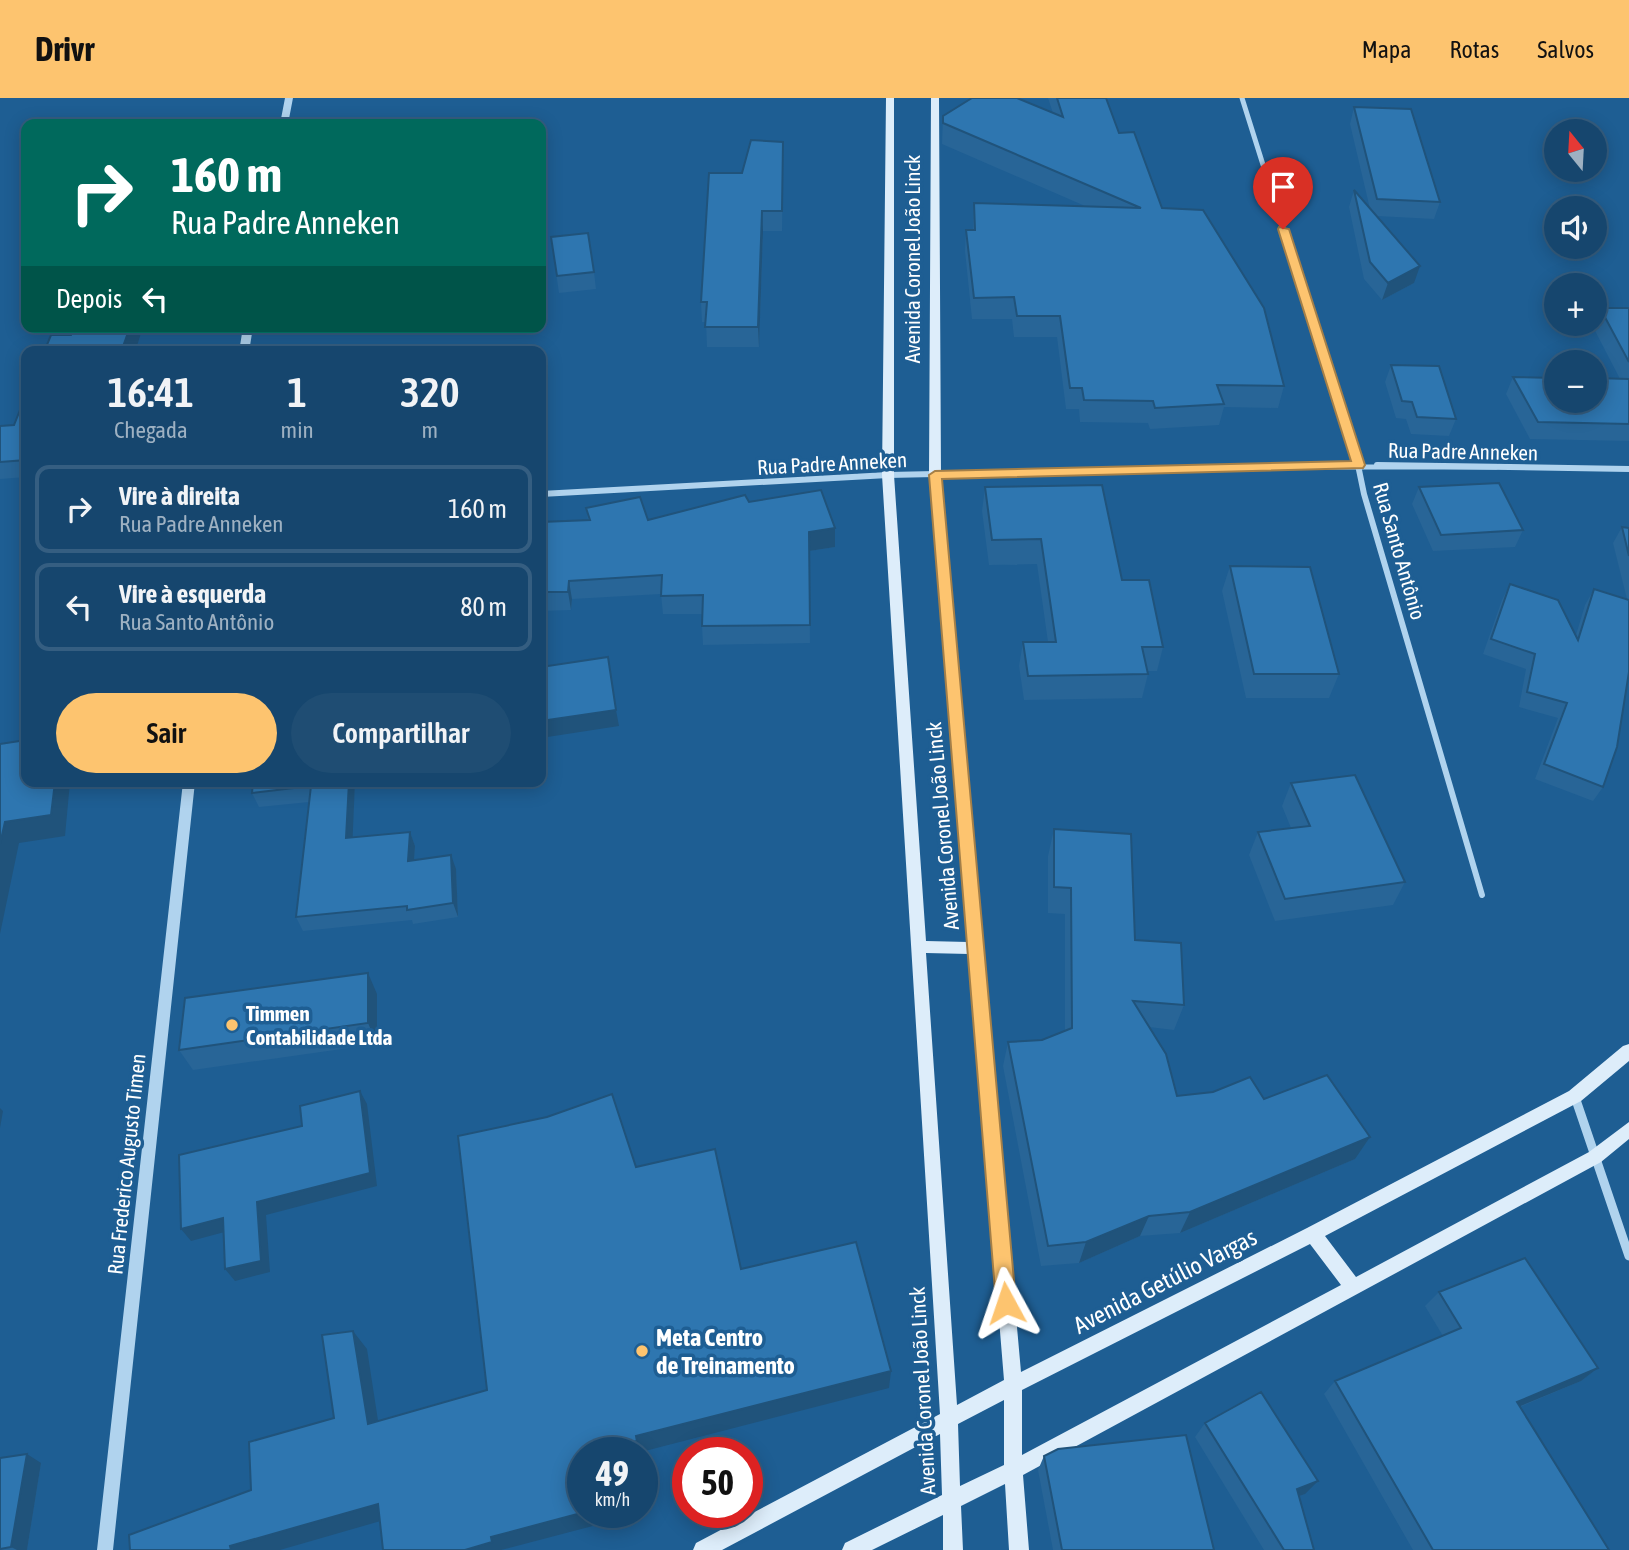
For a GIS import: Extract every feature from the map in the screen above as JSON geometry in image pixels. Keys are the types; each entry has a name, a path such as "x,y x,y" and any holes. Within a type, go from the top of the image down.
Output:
{"main road":[{"name":"Avenida Coronel João Linck","path":"890,98 888,475 949,1419 953,1550"},
{"name":"Avenida Coronel João Linck","path":"935,98 935,475 1013,1385 1013,1470 1019,1550"},
{"path":"918,947 975,948"},
{"name":"Avenida Getúlio Vargas","path":"704,1550 1013,1385 1313,1234 1575,1096 1629,1051"},
{"path":"852,1550 1013,1470 1595,1157 1629,1129"},
{"path":"1313,1234 1352,1286"}],"street":[{"path":"285,119 289,98"},
{"name":"Rua Santo Antônio","path":"1242,98 1358,465 1368,508 1482,895"},
{"name":"Rua Padre Anneken","path":"546,494 888,475 1358,465 1629,469"},
{"name":"Rua Frederico Augusto Timen","path":"105,1550 188,787"},
{"path":"1575,1096 1629,1256"}],"building":[{"path":"972,98 1017,98 1063,117 1057,98 1106,98 1119,133 1134,132 1162,208 1203,210 1264,308 1284,386 1217,385 1224,404 1155,408 1153,401 1084,400 1082,388 1070,388 1060,316 1017,316 1014,297 974,298 966,230 975,230 974,203 1141,208 943,123 943,116"},
{"path":"1354,107 1411,109 1440,202 1377,199"},
{"path":"751,140 783,142 782,211 762,211 758,327 705,327 707,302 701,302 709,173 742,173"},
{"path":"1354,190 1420,266 1388,283 1370,262"},
{"path":"588,233 594,272 557,276 551,237"},
{"path":"1607,308 1629,308 1629,362 1607,321"},
{"path":"128,333 123,346 46,346 51,335"},
{"path":"1391,365 1439,366 1456,419 1417,417 1412,402 1402,401"},
{"path":"1513,377 1544,378 1544,413 1607,413 1607,378 1629,379 1629,424 1538,422"},
{"path":"21,408 21,460 0,462 0,426 14,425"},
{"path":"1499,483 1523,530 1441,535 1419,487"},
{"path":"1102,485 1122,580 1149,580 1163,647 1142,647 1148,674 1028,676 1023,642 1056,642 1041,539 992,540 985,487"},
{"path":"821,490 835,528 809,532 810,625 702,626 703,595 661,596 662,575 569,581 568,592 546,592 546,522 590,520 586,508 640,497 648,520 745,495 749,502"},
{"path":"1622,527 1629,528 1629,556"},
{"path":"1230,566 1310,567 1339,674 1254,674"},
{"path":"1510,584 1558,600 1578,640 1594,589 1629,600 1629,672 1617,747 1603,787 1544,764 1567,703 1527,692 1535,654 1491,639"},
{"path":"608,657 616,710 546,720 546,666"},
{"path":"21,741 21,787 54,787 51,815 5,822 0,844 0,744"},
{"path":"1355,775 1405,882 1285,899 1258,832 1310,826 1291,783"},
{"path":"253,787 303,787 252,793"},
{"path":"311,787 349,787 346,838 410,832 408,861 451,855 453,903 407,910 407,906 296,917"},
{"path":"1054,829 1131,834 1135,940 1181,943 1184,1005 1133,1001 1166,1054 1177,1096 1213,1092 1250,1077 1264,1099 1327,1075 1370,1137 1190,1212 1149,1216 1086,1242 1048,1246 1008,1042 1042,1040 1072,1028 1071,888 1054,887"},
{"path":"368,973 368,1023 179,1050 185,998"},
{"path":"360,1091 370,1173 257,1202 261,1261 225,1269 223,1218 181,1229 179,1155 302,1126 300,1106"},
{"path":"612,1094 636,1167 715,1149 741,1269 856,1242 891,1371 636,1437 567,1437 567,1517 491,1537 492,1542 465,1550 383,1550 378,1504 230,1546 231,1550 130,1550 129,1535 251,1490 249,1442 334,1418 322,1335 353,1331 368,1424 487,1390 458,1136 547,1117"},
{"path":"1525,1258 1598,1368 1517,1402 1609,1550 1433,1550 1335,1381 1461,1328 1439,1292"},
{"path":"1261,1392 1318,1481 1297,1489 1314,1550 1284,1550 1205,1423"},
{"path":"1186,1435 1214,1550 1062,1550 1044,1456 1058,1449"},
{"path":"27,1454 11,1547 0,1549 0,1458"}],"place":[{"name":"Timmen Contabilidade Ltda","path":"232,1025"},
{"name":"Meta Centro de Treinamento","path":"642,1351"}],"route":[{"path":"1006,1303 935,475 1358,465 1283,229"}]}
